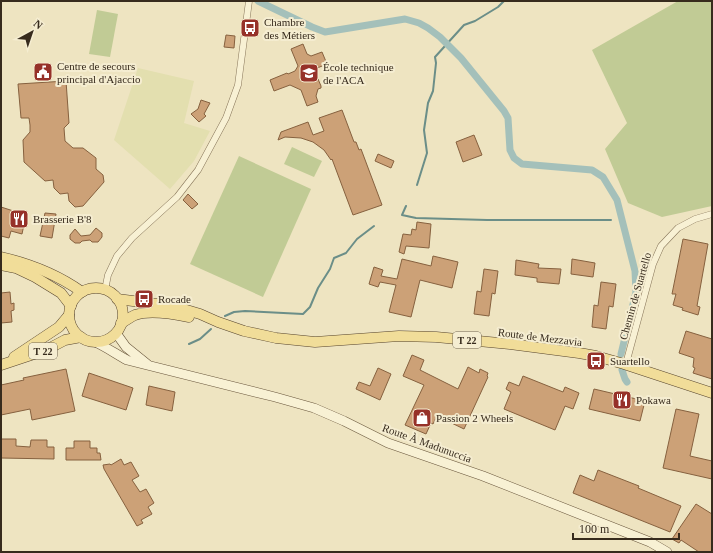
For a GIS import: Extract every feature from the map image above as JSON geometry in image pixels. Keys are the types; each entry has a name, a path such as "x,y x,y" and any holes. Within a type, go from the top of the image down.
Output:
{"main road":[{"path":"1,257 39,268 68,282 82,292"},
{"path":"1,265 16,268 35,277 61,293 70,310 72,327 76,333 89,341 103,341 110,338 116,333 123,317 120,304 112,293 97,288 89,289 77,296 70,310"},
{"name":"Route de Mezzavia","path":"117,299 173,306 200,314 244,331 276,338 315,342 399,336 436,337 510,344 579,353 624,364 712,393"},
{"name":"T 22","path":"2,364 59,327 70,310"},
{"name":"Route de Mezzavia","path":"121,323 134,316 144,313 176,314 218,322"},
{"name":"Route À Madunuccia","path":"116,333 126,347 150,366"},
{"name":"T 22","path":"2,364 46,350 65,340 81,337"},
{"name":"Route À Madunuccia","path":"95,342 109,348 128,360 314,408 388,443 483,476 650,542 667,552"}],"street":[{"path":"104,290 108,274 117,256 132,238 178,197 198,170 226,118 238,85 249,1"},
{"name":"Chemin de Suartello","path":"624,364 627,360 652,264 661,246 678,228 695,219 712,214"}],"shaded area":[{"path":"138,68 194,81 184,123 210,131 194,161 170,189 114,140"}],"green space":[{"path":"678,1 712,1 712,206 662,217 628,203 605,149 627,123 592,50"},
{"path":"97,10 118,14 110,57 89,54"},
{"path":"292,147 322,161 314,177 284,164"},
{"path":"239,156 311,189 263,297 190,264"}],"building":[{"path":"226,35 235,36 234,48 224,47"},
{"path":"303,44 307,54 311,56 322,52 327,64 305,73 318,79 321,86 321,88 318,89 316,96 318,102 307,106 301,90 290,85 274,91 270,80 295,71 298,66 291,49"},
{"path":"66,81 69,123 64,128 65,141 73,148 83,148 96,158 96,169 103,175 104,182 83,206 75,207 69,201 68,193 60,194 54,188 53,180 45,181 24,162 23,140 30,132 30,125 29,118 21,118 18,84"},
{"path":"201,100 210,103 204,114 206,116 199,122 191,114 198,109"},
{"path":"342,110 354,142 356,142 359,150 361,149 382,205 353,215 332,159 331,160 324,150 313,142 301,138 285,137 278,140 281,132 308,122 313,135 324,131 319,118"},
{"path":"474,135 482,155 463,162 456,142"},
{"path":"378,154 394,161 391,168 375,161"},
{"path":"188,194 198,204 192,209 183,200"},
{"path":"1,207 26,215 22,234 11,231 9,238 1,236"},
{"path":"45,213 56,214 52,238 40,236"},
{"path":"417,222 431,224 429,248 406,246 404,254 399,252 403,234 411,235 412,229 416,230"},
{"path":"96,228 102,233 102,237 98,242 92,242 90,240 75,243 70,239 70,235 75,229 81,236 90,235"},
{"path":"683,239 708,244 697,306 700,307 698,315 682,310 683,308 673,305 676,294 672,294"},
{"path":"433,256 458,262 452,288 420,280 411,317 389,312 396,285 380,282 378,287 369,284 374,267 383,270 381,276 397,279 402,259 431,266"},
{"path":"572,259 595,263 593,277 571,274"},
{"path":"516,260 539,264 538,268 561,269 559,284 537,282 537,278 515,275"},
{"path":"484,269 498,271 495,294 492,293 489,316 474,314 477,291 481,292"},
{"path":"601,282 616,284 613,307 609,306 606,329 592,327 594,305 598,306"},
{"path":"10,292 11,304 14,303 14,310 11,311 12,322 1,323 1,293"},
{"path":"686,331 712,339 712,379 693,373 695,368 693,367 694,358 679,353"},
{"path":"412,355 424,360 420,370 458,389 468,367 479,373 480,369 488,373 488,377 464,429 437,416 433,424 431,423 426,434 405,425 424,385 403,376"},
{"path":"378,368 391,374 380,400 356,389 359,382 370,386"},
{"path":"66,369 75,411 32,420 30,409 1,415 1,385 24,380 23,378"},
{"path":"89,373 133,388 126,410 82,396"},
{"path":"523,376 563,392 565,387 579,393 573,409 565,406 555,430 504,409 511,392 506,389 509,382 519,386"},
{"path":"149,386 175,392 172,411 146,405"},
{"path":"594,389 645,401 640,421 589,409"},
{"path":"676,409 699,414 690,456 712,461 712,479 663,468"},
{"path":"1,439 16,439 16,446 30,447 31,440 47,440 47,447 54,447 54,459 1,458"},
{"path":"74,441 90,441 90,448 97,448 97,453 100,453 101,460 66,460 66,448 74,448"},
{"path":"121,459 124,465 131,462 139,476 132,480 140,492 146,489 154,503 148,507 152,514 141,520 143,523 137,526 103,465 111,465"},
{"path":"598,470 639,486 638,488 681,506 670,532 573,493 580,475 594,481"},
{"path":"696,504 712,514 712,552 699,552 681,540 679,543 672,539"}],"waterway":[{"path":"258,1 325,32 405,19 419,23 440,37 461,58 504,111 508,118 510,150 514,158 522,164 592,170 603,177 617,200 635,271 636,292 621,354"},
{"path":"417,185 427,153 424,130 428,103 433,91 436,63 435,57 464,25 475,21 498,7 504,1"},
{"path":"406,206 402,215 416,218 487,220 611,220"},
{"path":"225,316 234,312 245,311 303,314 310,307 318,288 330,269 334,258 346,253 357,239 374,226"},
{"path":"189,344 200,339 211,329"},
{"path":"622,370 627,382"}],"place":[{"name":"Chambre des Métiers","path":"250,28"},
{"name":"Centre de secours principal d'Ajaccio","path":"43,72"},
{"name":"École technique de l'ACA","path":"309,73"},
{"name":"Brasserie B'8","path":"19,219"},
{"name":"Rocade","path":"144,299"},
{"name":"Suartello","path":"596,361"},
{"name":"Pokawa","path":"622,400"},
{"name":"Passion 2 Wheels","path":"422,418"}]}
